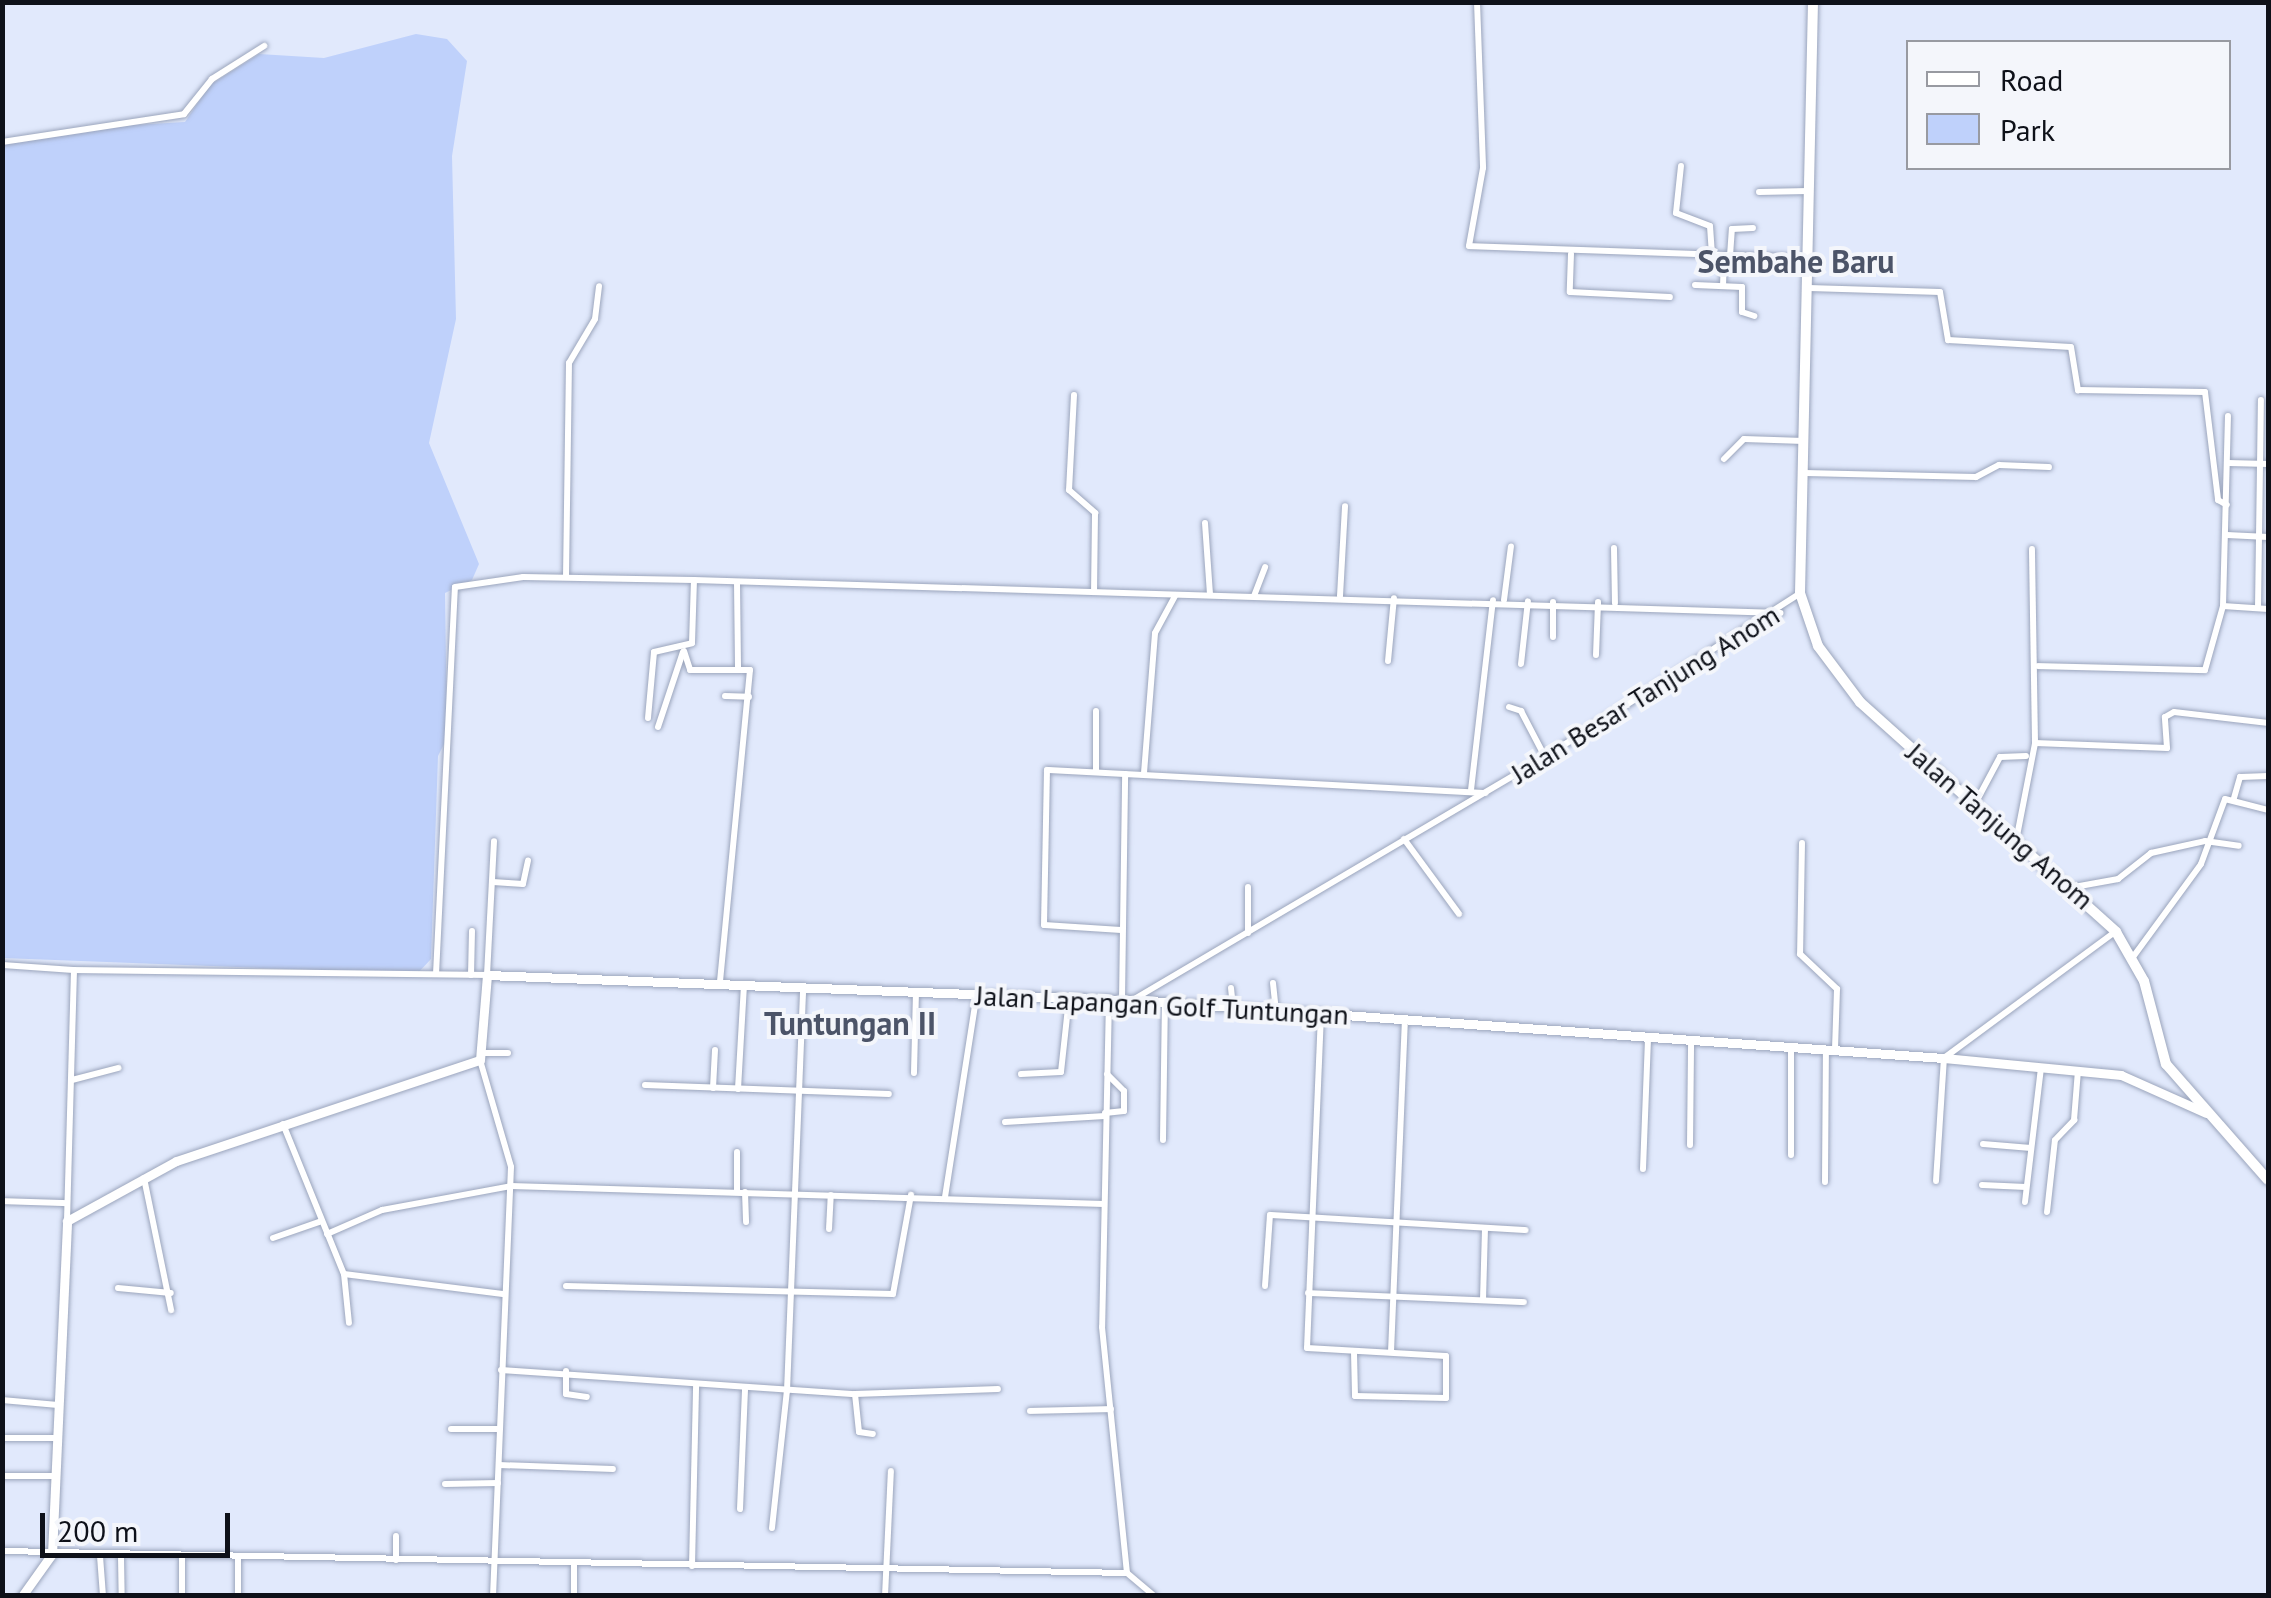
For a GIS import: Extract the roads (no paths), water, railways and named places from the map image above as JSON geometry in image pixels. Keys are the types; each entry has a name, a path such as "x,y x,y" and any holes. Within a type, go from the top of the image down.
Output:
{"main road":[{"name":"Jalan Besar Tanjung Anom","path":"1800,593 1813,2"},
{"name":"Jalan Tanjung Anom","path":"1800,593 1840,683 2074,887 2116,932 2134,958 2166,1064 2214,1118"},
{"name":"Jalan Lapangan Golf Tuntungan","path":"2214,1118 2268,1180"}],"street":[{"path":"1476,2 1483,168 1469,246 1570,254 1809,258"},
{"path":"2,142 184,114 212,79 264,46"},
{"path":"1681,166 1676,213 1710,226 1712,255"},
{"path":"1759,192 1810,191"},
{"path":"1723,286 1732,228 1753,228"},
{"path":"1570,254 1570,292 1670,296"},
{"path":"1695,285 1742,287 1742,312 1754,316"},
{"path":"566,578 569,363 595,320 598,286"},
{"path":"1809,288 1940,292 1948,340 2071,346 2078,390 2205,392 2218,500 2227,505"},
{"path":"1074,396 1069,490 1095,513 1094,591"},
{"path":"2258,608 2264,536 2261,400"},
{"path":"2038,666 2203,671 2224,606 2228,416"},
{"path":"1724,459 1744,439 1805,441"},
{"path":"2228,463 2265,464"},
{"path":"1805,474 1976,477 1999,465 2050,468"},
{"path":"1340,596 1345,506"},
{"path":"1205,523 1210,594"},
{"path":"2226,536 2264,536"},
{"path":"1504,600 1511,546"},
{"path":"1614,548 1616,603"},
{"path":"2016,836 2026,756 2035,743 2038,666 2032,548"},
{"path":"1254,596 1265,567"},
{"path":"436,974 448,594 496,578 1598,602 1780,613"},
{"path":"658,727 685,648 694,580"},
{"path":"737,583 738,668"},
{"name":"Jalan Besar Tanjung Anom","path":"1128,1000 1546,758 1780,613 1800,593"},
{"path":"1144,774 1155,634 1176,595"},
{"path":"1388,661 1394,598"},
{"path":"1471,790 1493,600"},
{"path":"1522,664 1528,601"},
{"path":"1553,602 1553,637"},
{"path":"1596,656 1598,602"},
{"path":"2224,606 2268,609"},
{"path":"685,648 690,670 750,670 720,984"},
{"path":"648,718 654,652 685,648"},
{"path":"724,696 749,697"},
{"path":"1509,707 1521,710 1546,758"},
{"path":"1096,711 1096,772"},
{"path":"2035,743 2167,748 2166,717 2174,712 2268,723"},
{"path":"1976,802 2000,757 2026,756"},
{"path":"1121,930 1044,925 1044,772 1486,793"},
{"path":"1125,774 1121,930 1128,1000"},
{"path":"2134,958 2201,864 2205,842 2234,798 2240,777 2268,776"},
{"path":"2234,798 2268,810"},
{"path":"1404,839 1459,914"},
{"path":"493,1596 503,1294 511,1186 482,1056 494,841"},
{"path":"2074,887 2118,879 2152,853 2205,842 2239,846"},
{"path":"1802,843 1800,954 1837,988 1830,1051 1825,1182"},
{"path":"492,882 523,884 528,861"},
{"path":"1248,888 1248,933"},
{"path":"471,974 472,932"},
{"path":"1936,1181 1944,1058 2116,932"},
{"path":"2,964 74,970 487,975"},
{"path":"22,1596 52,1554 74,970"},
{"name":"Jalan Lapangan Golf Tuntungan","path":"487,975 1165,1002 1944,1058 2140,1079 2214,1118"},
{"path":"1272,983 1276,1011"},
{"path":"738,1089 744,984"},
{"path":"772,1528 787,1390 803,985"},
{"path":"1231,988 1233,1008"},
{"path":"914,1073 916,991"},
{"path":"945,1197 977,993"},
{"path":"1021,1074 1060,1073 1069,997"},
{"path":"1109,999 1104,1204 1112,1409 1127,1573"},
{"path":"1163,1140 1165,1002"},
{"path":"1321,1014 1307,1349 1449,1357 1446,1398 1355,1396 1354,1352"},
{"path":"1391,1352 1405,1020"},
{"path":"1644,1169 1648,1038"},
{"path":"1690,1145 1691,1041"},
{"path":"1791,1048 1791,1155"},
{"path":"713,1088 714,1050"},
{"path":"67,1220 144,1177 282,1122 482,1056 508,1053"},
{"path":"2025,1202 2041,1067"},
{"path":"72,1080 118,1068"},
{"path":"2047,1212 2055,1140 2074,1120 2078,1070"},
{"path":"1004,1122 1124,1111 1124,1091 1107,1074"},
{"path":"645,1085 889,1094"},
{"path":"282,1122 319,1222 344,1274 349,1322"},
{"path":"1983,1144 2031,1148"},
{"path":"737,1152 746,1222"},
{"path":"144,1177 171,1294 171,1310"},
{"path":"1982,1184 2026,1187"},
{"path":"326,1234 382,1210 511,1186 911,1194 1104,1204"},
{"path":"566,1286 896,1292 911,1194"},
{"path":"829,1229 831,1195"},
{"path":"2,1202 68,1204"},
{"path":"1265,1286 1267,1218 1526,1230"},
{"path":"273,1238 319,1222"},
{"path":"1483,1300 1485,1229"},
{"path":"344,1274 503,1294"},
{"path":"118,1288 171,1294"},
{"path":"1308,1292 1524,1302"},
{"path":"501,1370 566,1371 744,1389 855,1394 998,1389"},
{"path":"566,1371 566,1394 586,1397"},
{"path":"692,1566 696,1385"},
{"path":"740,1509 744,1389"},
{"path":"855,1394 859,1432 873,1434"},
{"path":"2,1400 60,1405"},
{"path":"1030,1411 1112,1409"},
{"path":"451,1429 498,1429"},
{"path":"5,1438 58,1438"},
{"path":"499,1465 613,1469"},
{"path":"885,1596 890,1471"},
{"path":"2,1476 56,1476"},
{"path":"445,1484 498,1484"},
{"path":"396,1536 396,1560"},
{"path":"2,1551 182,1558 692,1566 885,1575 1127,1573 1154,1596"},
{"path":"100,1556 103,1596"},
{"path":"121,1556 122,1596"},
{"path":"182,1558 182,1596"},
{"path":"238,1558 238,1596"},
{"path":"574,1563 574,1596"}],"district":[{"name":"Sembahe Baru","path":"1796,261"},
{"name":"Tuntungan II","path":"850,1023"}]}
